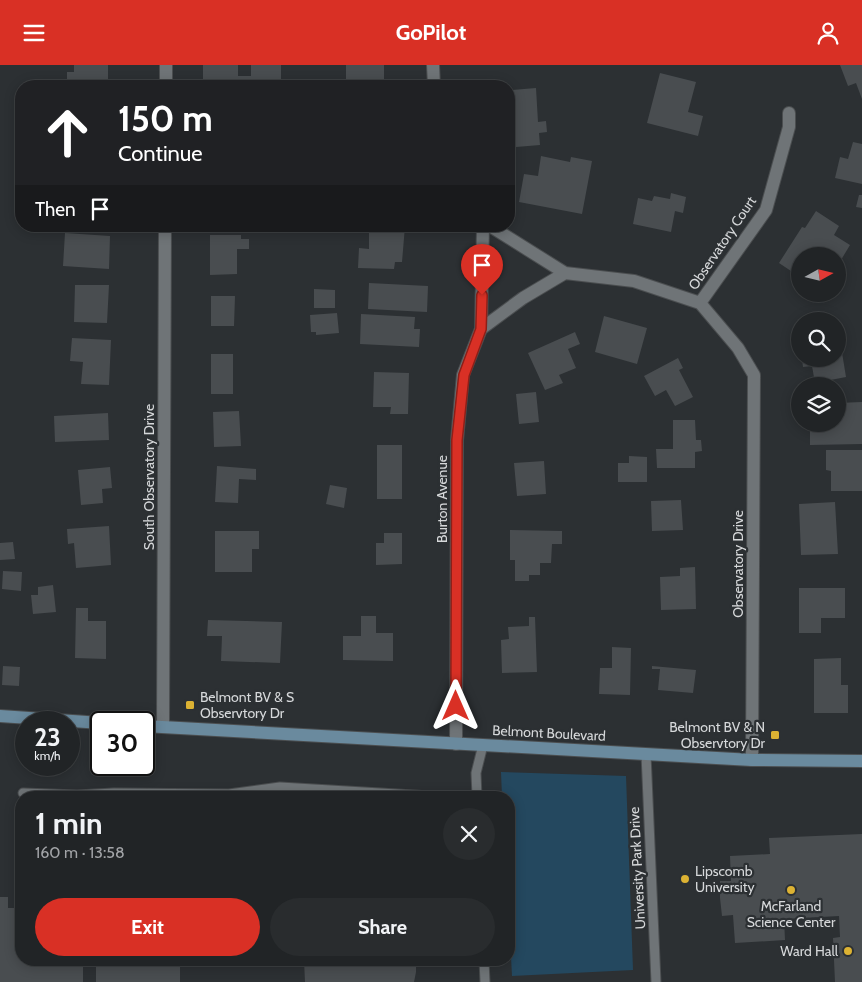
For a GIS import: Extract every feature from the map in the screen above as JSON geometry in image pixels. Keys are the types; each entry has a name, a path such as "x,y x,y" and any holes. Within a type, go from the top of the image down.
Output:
{"street":[{"path":"166,65 166,80"},
{"path":"433,65 434,80"},
{"name":"Observatory Court","path":"700,303 766,209 789,127 789,113"},
{"name":"South Observatory Drive","path":"162,727 165,232"},
{"path":"481,329 483,232"},
{"path":"500,232 565,273 634,281 700,303"},
{"path":"481,329 523,298 565,273"},
{"name":"Observatory Drive","path":"700,303 738,348 754,375 752,760"},
{"name":"Burton Avenue","path":"456,744 457,440 464,375 481,329"},
{"path":"0,716 90,722"},
{"name":"Belmont Boulevard","path":"155,727 280,732 456,744 752,760 862,761"}],"lane":[{"path":"476,791 476,773 483,745"},
{"name":"University Park Drive","path":"646,754 656,982"},
{"path":"251,791 280,787 347,791"},
{"path":"484,966 485,982"}],"shaded area":[{"path":"501,772 626,776 633,970 512,976 511,966 515,966 515,791 502,791"}],"building":[{"path":"74,65 108,65 108,80 67,80 67,72 74,72"},
{"path":"203,65 238,65 238,76 251,76 251,65 281,65 281,80 203,80"},
{"path":"346,65 384,65 384,80 346,80"},
{"path":"840,65 862,65 862,99 856,83 848,86"},
{"path":"660,73 696,82 688,112 703,116 698,136 647,123"},
{"path":"536,88 538,122 546,121 547,132 539,133 540,145 516,147 515,90"},
{"path":"853,142 862,144 862,184 835,178 840,157 848,159"},
{"path":"541,156 570,162 571,157 592,161 582,214 519,202 524,174 538,176"},
{"path":"671,193 686,197 683,213 675,211 671,232 633,224 638,198 652,201 654,196 670,199"},
{"path":"859,195 862,195 862,208 856,207"},
{"path":"816,211 839,226 834,235 850,245 846,252 846,247 791,247 791,271 779,263 802,227 805,228"},
{"path":"369,232 404,232 402,262 395,262 394,269 358,268 359,248 369,249"},
{"path":"65,233 110,236 109,269 63,266"},
{"path":"210,235 241,235 241,239 249,239 249,249 237,249 237,274 210,275"},
{"path":"369,283 428,286 427,312 368,309"},
{"path":"75,285 109,285 107,323 74,322"},
{"path":"314,289 335,290 335,308 314,308"},
{"path":"211,296 235,296 234,326 211,326"},
{"path":"337,313 339,333 316,335 316,332 311,332 310,315"},
{"path":"361,314 415,317 414,329 420,329 419,347 360,344"},
{"path":"604,316 647,328 637,364 595,352"},
{"path":"575,332 580,344 568,349 576,368 559,375 563,383 545,390 528,353"},
{"path":"72,338 111,340 109,385 81,384 83,362 70,361"},
{"path":"211,354 233,354 233,394 211,394"},
{"path":"678,358 683,368 679,370 693,397 675,406 666,390 655,396 644,376"},
{"path":"812,367 844,367 846,377 814,377"},
{"path":"374,372 409,373 408,414 390,414 391,407 373,407"},
{"path":"536,392 539,422 519,424 516,394"},
{"path":"862,402 862,444 810,445 810,432 846,432 846,403"},
{"path":"239,411 241,446 214,447 213,412"},
{"path":"108,413 109,440 55,442 54,416"},
{"path":"673,420 695,420 696,440 701,440 702,451 695,452 695,468 657,468 656,449 673,449"},
{"path":"377,445 402,445 402,499 377,499"},
{"path":"826,450 862,450 862,491 831,491 831,471 826,470"},
{"path":"629,456 647,457 647,482 618,482 618,463 629,463"},
{"path":"544,461 546,494 517,496 514,463"},
{"path":"217,466 256,469 256,480 239,479 238,503 215,502"},
{"path":"110,467 112,488 102,489 103,503 81,505 78,470"},
{"path":"330,485 347,488 344,508 326,504"},
{"path":"681,500 683,530 652,531 651,501"},
{"path":"835,502 838,554 801,555 799,504"},
{"path":"109,526 111,565 76,568 74,543 68,544 67,529"},
{"path":"510,530 562,531 562,544 552,544 551,563 540,563 540,575 529,575 529,581 515,581 515,560 510,560"},
{"path":"215,531 259,531 259,549 252,549 252,572 215,572"},
{"path":"384,533 402,533 402,564 376,565 376,543 384,543"},
{"path":"13,542 15,559 0,560 0,543"},
{"path":"695,567 696,609 661,610 660,577 680,576 680,568"},
{"path":"3,571 22,572 21,591 2,589"},
{"path":"53,585 56,612 33,614 31,595 38,595 38,587"},
{"path":"799,588 845,588 845,618 821,618 821,633 799,633"},
{"path":"76,608 88,608 88,621 106,621 106,659 75,658"},
{"path":"361,616 376,616 376,633 393,633 393,661 343,660 343,636 361,636"},
{"path":"529,617 535,617 537,672 502,673 501,640 509,639 508,627 529,626"},
{"path":"208,620 282,622 280,663 221,661 222,636 207,636"},
{"path":"612,647 631,648 630,695 599,694 600,668 612,668"},
{"path":"841,658 841,685 848,685 848,713 814,713 814,659"},
{"path":"3,666 20,667 19,686 2,685"},
{"path":"652,666 696,670 693,693 658,690 660,669 652,669"},
{"name":"McFarland Science Center","path":"862,834 862,982 835,982 833,938 840,937 839,916 784,919 785,940 735,943 733,915 722,916 720,898 720,881 731,881 730,856 770,854 769,838"},
{"path":"0,897 8,897 8,908 15,908 15,966 83,966 83,982 0,982"},
{"path":"96,966 180,966 180,982 96,982"},
{"path":"304,966 416,966 414,982 305,982"}],"place":[{"name":"Belmont BV & S Observtory Dr","path":"190,705"},
{"name":"Belmont BV & N Observtory Dr","path":"775,735"},
{"name":"Lipscomb University","path":"685,879"},
{"name":"McFarland Science Center","path":"791,890"},
{"name":"Ward Hall","path":"848,951"}],"route":[{"path":"456,706 457,440 464,375 481,329 482,295"}]}
